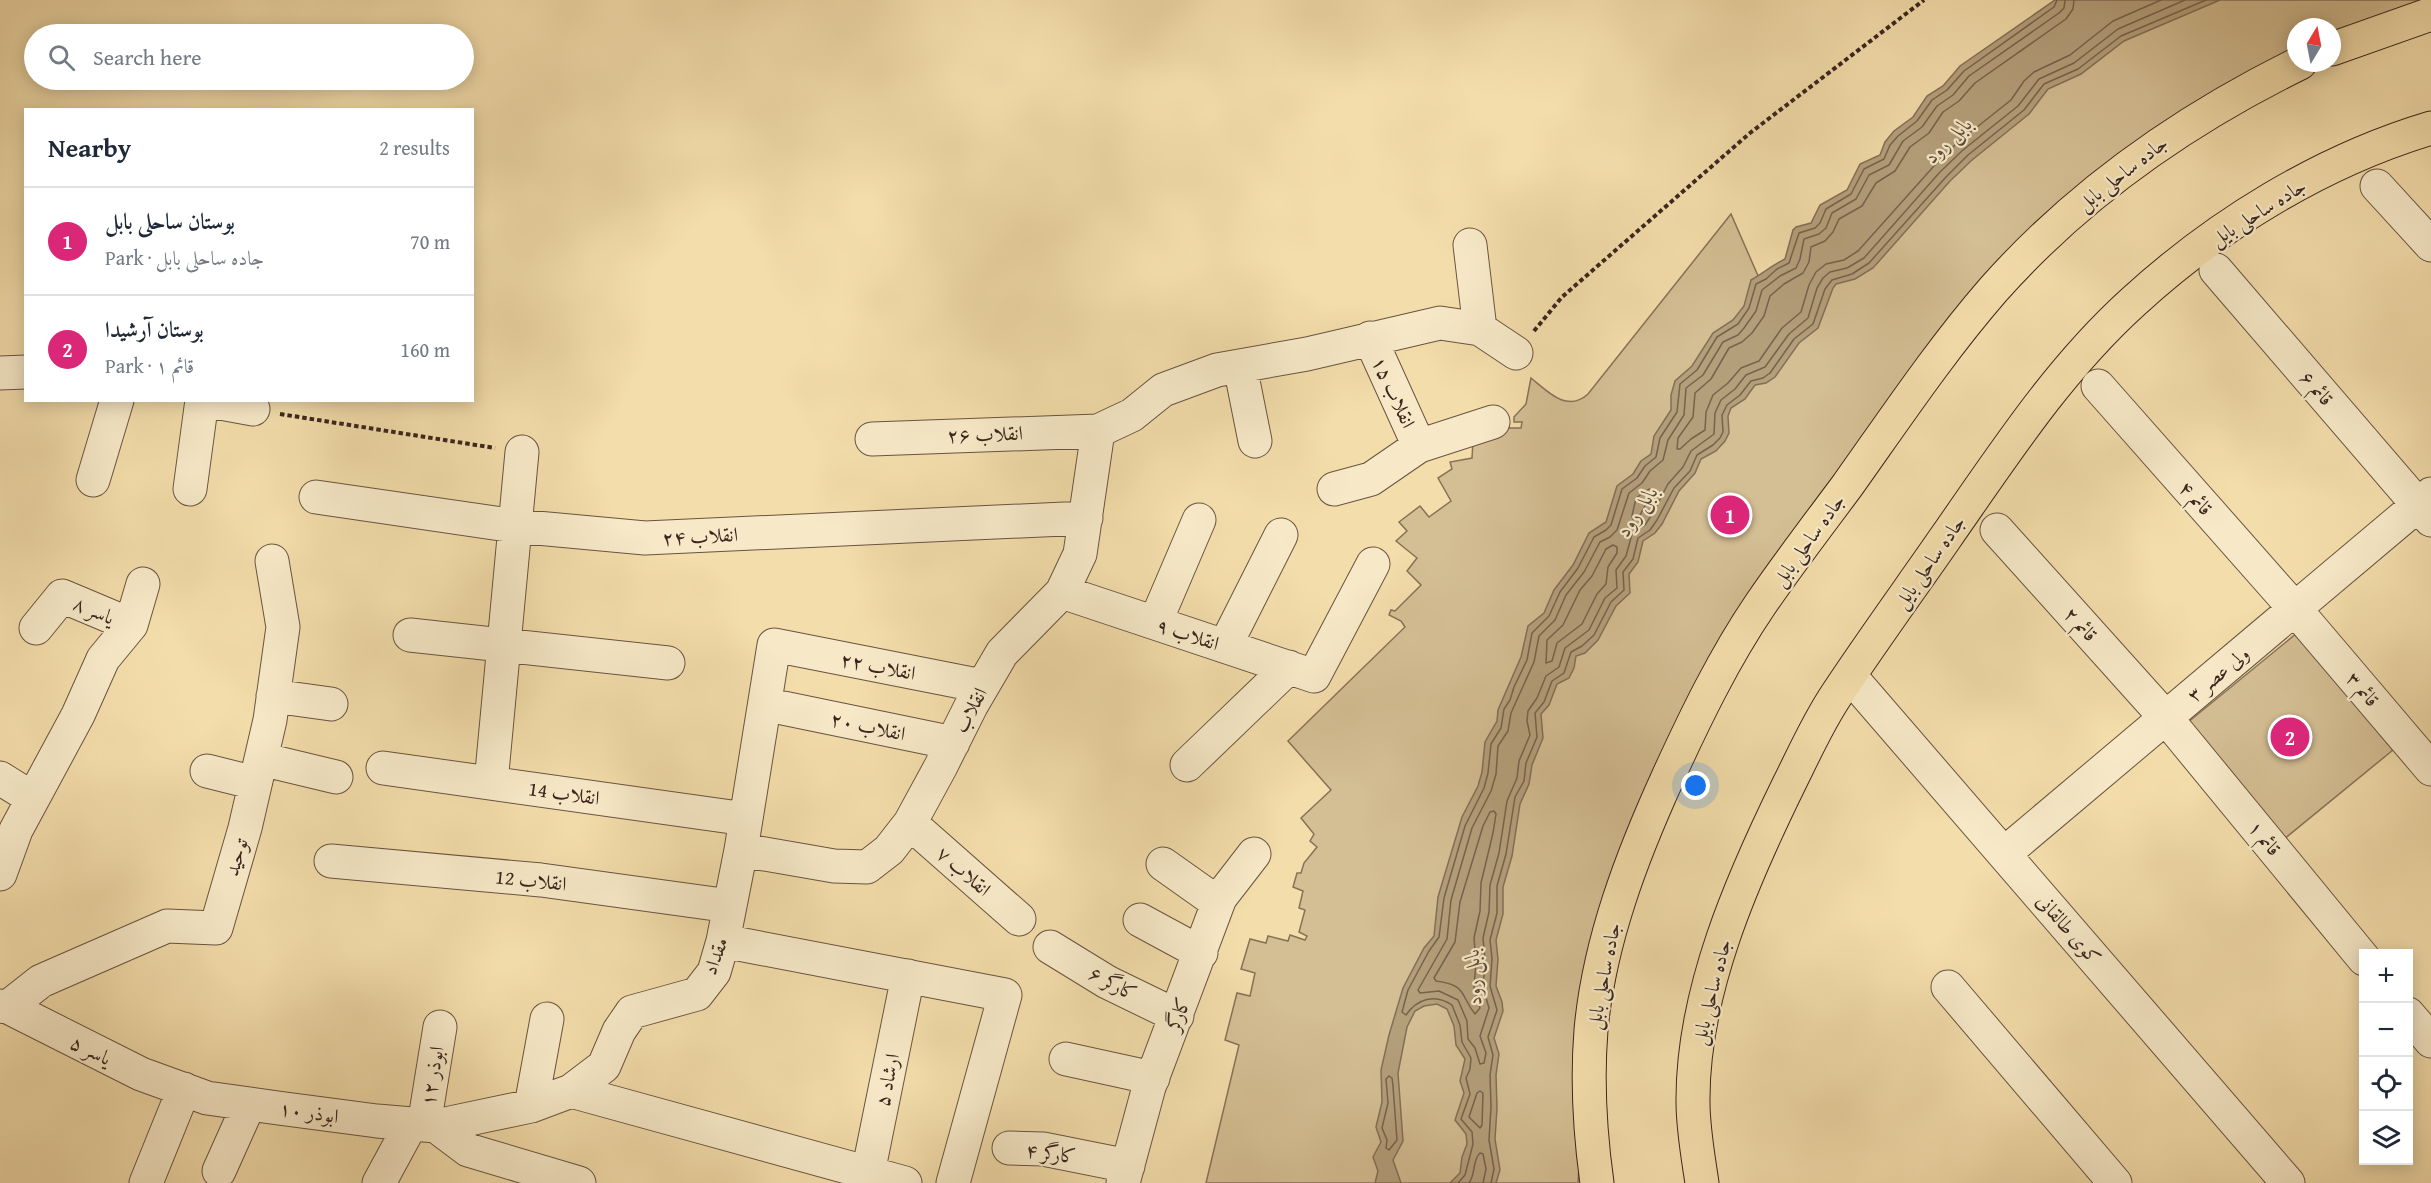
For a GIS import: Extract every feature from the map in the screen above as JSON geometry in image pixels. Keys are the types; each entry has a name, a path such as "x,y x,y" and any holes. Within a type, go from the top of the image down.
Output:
{"main road":[{"path":"2341,46 2431,14"},
{"name":"جاده ساحلی بابل","path":"1597,1183 1590,1126 1591,1031 1600,972 1623,889 1644,830 1685,740 1722,669 1760,606 1950,343 1996,287 2028,253 2080,204 2155,146 2235,96 2287,70"},
{"name":"جاده ساحلی بایل","path":"1702,1183 1693,1102 1695,1065 1708,993 1724,937 1763,836 1816,730 1850,676 2041,401 2085,350 2132,303 2184,259 2220,233 2296,186 2356,156 2431,128"}],"street":[{"path":"2377,186 2431,245"},
{"path":"1470,245 1480,329"},
{"name":"قائم ۶","path":"2216,270 2427,506"},
{"path":"1098,431 1132,415 1164,390 1217,370 1307,354 1440,323 1480,329 1516,353"},
{"name":"انقلاب ۱۵","path":"1370,338 1419,446"},
{"path":"1240,366 1255,441"},
{"path":"0,374 24,372"},
{"name":"قائم ۴","path":"2098,386 2295,609"},
{"path":"93,480 116,402"},
{"path":"190,489 203,402"},
{"path":"214,402 254,409"},
{"path":"1334,489 1371,479 1419,446 1493,422"},
{"name":"انقلاب ۲۶","path":"872,439 1098,431"},
{"name":"انقلاب","path":"743,834 834,866 867,867 889,850 909,823 1002,653 1062,592 1080,554 1098,431"},
{"path":"491,783 522,452"},
{"name":"انقلاب ۲۴","path":"316,497 515,526 645,538 1086,518"},
{"name":"ولی عصر ۳","path":"2005,853 2295,609 2427,506"},
{"path":"1155,623 1198,520"},
{"name":"قائم ۲","path":"1997,530 2166,718"},
{"path":"1225,646 1281,535"},
{"name":"توحید","path":"4,1006 42,981 167,926 216,928 258,771 273,696 283,627 273,561"},
{"path":"1186,765 1302,672 1372,564"},
{"path":"0,874 16,830 78,715 103,659 130,626 143,584"},
{"name":"انقلاب ۹","path":"1062,592 1302,672"},
{"name":"یاسر ۸","path":"36,628 62,596 130,626"},
{"name":"قائم ۳","path":"2295,609 2431,769"},
{"path":"410,635 668,663"},
{"name":"انقلاب ۲۲","path":"774,645 982,686"},
{"name":"مقداد","path":"424,1125 531,1107 571,1091 604,1066 619,1031 632,1012 697,994 714,972 730,906 774,645"},
{"name":"کوی طالقانی","path":"1850,676 2288,1183"},
{"path":"273,696 331,704"},
{"name":"انقلاب ۲۰","path":"783,708 953,743"},
{"name":"قائم ۱","path":"2166,718 2359,953"},
{"name":"انقلاب 14","path":"383,768 491,783 743,834"},
{"path":"207,771 258,771 336,777"},
{"path":"0,778 32,798"},
{"name":"انقلاب ۷","path":"909,823 1019,919"},
{"name":"کارگر","path":"1126,1175 1153,1078 1218,903 1254,854"},
{"name":"انقلاب 12","path":"332,861 541,880 730,906"},
{"path":"1163,864 1218,903"},
{"path":"1140,920 1201,953"},
{"path":"723,941 1005,995 953,1183"},
{"name":"کارگر ۶","path":"1050,947 1107,982 1177,1016"},
{"name":"ارشاد ۵","path":"867,1178 908,976"},
{"path":"1948,987 2115,1183"},
{"name":"یاسر ۵","path":"4,1006 141,1074 184,1089"},
{"path":"531,1107 547,1018"},
{"path":"2413,1019 2431,1041"},
{"name":"ابوذر ۱۲","path":"379,1183 424,1125 440,1027"},
{"path":"1066,1059 1153,1078"},
{"path":"146,1183 184,1089"},
{"name":"ابوذر ۱۰","path":"184,1089 207,1098 424,1125"},
{"path":"571,1091 867,1178 905,1183"},
{"path":"219,1171 249,1104"},
{"path":"424,1125 468,1150 579,1183"},
{"name":"کارگر ۴","path":"1009,1148 1043,1149 1126,1175"}],"path":[{"path":"1516,353 1562,297 1750,134 1924,0"},
{"path":"254,409 522,452"}],"shaded area":[{"path":"2122,0 2431,0 2341,45 2341,18 2287,18 2287,69 2080,204 1760,606 1644,830 1579,1166 1578,1183 1206,1183 1239,1045 1225,1040 1237,993 1250,996 1255,973 1241,969 1250,939 1266,943 1268,936 1288,941 1290,935 1305,940 1307,936 1299,932 1305,910 1299,908 1303,891 1293,887 1297,873 1301,873 1304,863 1317,847 1310,841 1314,834 1301,818 1331,790 1288,741 1405,627 1401,621 1389,615 1391,610 1395,611 1421,585 1407,571 1417,558 1396,541 1407,531 1399,522 1420,506 1429,517 1451,501 1438,478 1452,469 1450,462 1472,458 1473,441 1498,428 1521,428 1522,422 1514,422 1514,417 1526,404 1531,378 1551,394 1565,401 1580,399 1588,394 1731,214 1773,310"},
{"path":"2297,633 2393,750 2283,840 2187,723"}],"water":[{"name":"بابل رود","path":"2055,0 2220,0 2124,41 2081,74 2048,89 2029,114 1950,181 1873,268 1855,279 1836,284 1818,328 1799,343 1775,377 1766,383 1755,385 1745,399 1731,408 1728,416 1729,433 1725,441 1716,451 1701,459 1695,473 1679,491 1662,524 1655,533 1643,541 1638,562 1629,574 1630,593 1616,606 1598,640 1585,653 1576,656 1569,678 1557,684 1549,705 1541,714 1543,738 1532,765 1529,784 1520,804 1512,856 1503,887 1503,914 1496,940 1498,959 1496,986 1503,1011 1494,1038 1499,1054 1496,1075 1495,1139 1500,1170 1496,1183 1450,1183 1460,1173 1462,1157 1467,1144 1466,1134 1455,1120 1464,1093 1460,1081 1465,1059 1456,1045 1454,1026 1447,1009 1437,1004 1424,1006 1415,1011 1407,1027 1398,1073 1403,1141 1393,1160 1401,1183 1375,1183 1378,1171 1373,1157 1381,1142 1376,1127 1382,1102 1381,1070 1389,1035 1403,988 1424,948 1434,936 1438,897 1462,817 1478,786 1485,742 1497,721 1498,710 1521,657 1528,626 1544,613 1554,590 1573,565 1589,533 1606,522 1617,486 1633,474 1641,461 1651,454 1654,436 1671,410 1671,395 1675,381 1692,366 1713,333 1733,320 1744,306 1751,280 1785,259 1793,230 1811,223 1820,205 1847,190 1860,164 1880,155 1885,142 1894,131 1913,117 1927,96 1943,86 1960,66"}],"place":[{"name":"بوستان ساحلی بابل","path":"1730,515"},
{"name":"بوستان آرشیدا","path":"2290,737"}]}
